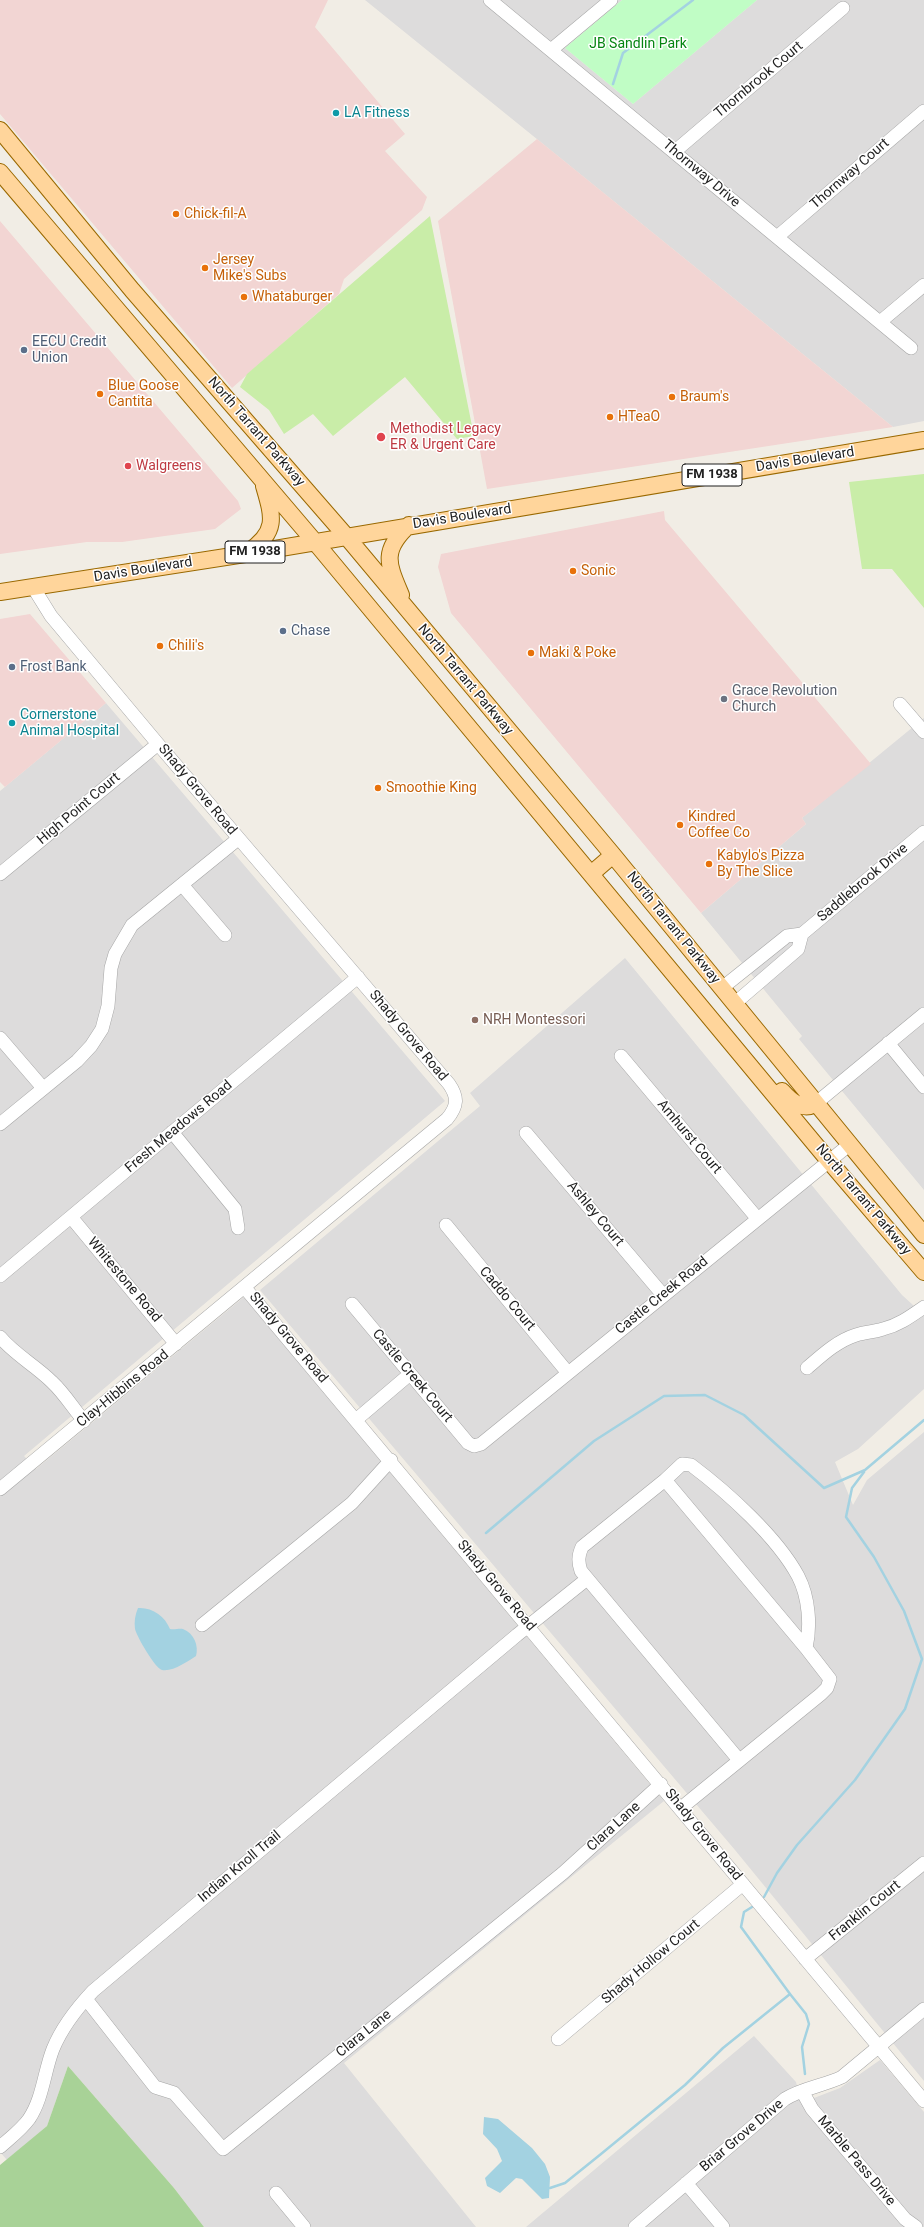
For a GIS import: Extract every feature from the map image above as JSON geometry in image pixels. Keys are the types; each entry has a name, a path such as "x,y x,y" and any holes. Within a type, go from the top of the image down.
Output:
{"main road":[{"name":"North Tarrant Parkway","path":"0,130 67,213 346,536 613,855 815,1104 924,1235"},
{"name":"North Tarrant Parkway","path":"0,172 315,542 738,1049 829,1161 924,1272"},
{"path":"47,228 67,213"},
{"name":"Davis Boulevard","path":"0,592 245,554 409,525 924,440"},
{"path":"245,554 266,537 272,515 262,481"},
{"path":"407,610 388,565 392,548 399,535 409,525"},
{"path":"591,874 613,855"},
{"path":"738,1049 750,1057 768,1073 791,1101 808,1107 815,1104"}],"street":[{"name":"Thornway Drive","path":"490,0 911,348"},
{"path":"551,50 611,0"},
{"name":"Thornbrook Court","path":"674,152 843,8"},
{"name":"Thornway Court","path":"777,237 924,111"},
{"path":"880,322 924,285"},
{"name":"Shady Grove Road","path":"33,587 51,616 238,839 449,1084 455,1094 456,1103 454,1111 448,1119 245,1288 530,1626 924,2101"},
{"path":"900,704 924,732"},
{"name":"High Point Court","path":"0,874 158,744"},
{"name":"Saddlebrook Drive","path":"722,988 788,936 802,934 924,832"},
{"path":"0,1124 78,1060 91,1046 102,1029 108,1006 111,968 115,954 132,925 183,886 238,839"},
{"path":"183,886 225,935"},
{"name":"Saddlebrook Drive","path":"734,1004 798,950 802,934"},
{"path":"766,952 778,966"},
{"name":"Fresh Meadows Road","path":"0,1276 358,977"},
{"path":"815,1104 924,1014"},
{"path":"0,1038 43,1088"},
{"path":"888,1043 924,1087"},
{"name":"Amhurst Court","path":"622,1056 757,1218"},
{"path":"172,1132 235,1209 238,1228"},
{"name":"Ashley Court","path":"526,1133 663,1296"},
{"name":"Castle Creek Road","path":"474,1446 486,1442 757,1218 849,1145"},
{"name":"Whitestone Road","path":"71,1217 176,1344"},
{"name":"Caddo Court","path":"446,1225 568,1373"},
{"name":"Clay-Hibbins Road","path":"0,1490 245,1288"},
{"name":"Castle Creek Court","path":"352,1304 468,1442 474,1446"},
{"path":"807,1368 833,1347 846,1339 896,1324 924,1307"},
{"path":"0,1337 20,1357 37,1368 54,1383 84,1421"},
{"path":"357,1419 410,1374"},
{"path":"202,1625 352,1503 390,1460"},
{"path":"739,1760 581,1571 578,1556 582,1547 665,1480 682,1464 691,1465 734,1501 776,1545 799,1577 806,1602 810,1631 806,1648"},
{"path":"665,1480 806,1648 830,1679 827,1688 681,1808"},
{"name":"Indian Knoll Trail","path":"0,2147 29,2119 39,2099 53,2050 64,2028 86,1999 118,1970 587,1579"},
{"name":"Clara Lane","path":"86,1999 155,2087 174,2094 223,2149 563,1873 661,1784"},
{"name":"Franklin Court","path":"805,1959 924,1863"},
{"name":"Shady Hollow Court","path":"558,2039 743,1884"},
{"name":"Briar Grove Drive","path":"635,2227 785,2099 802,2091 842,2077 924,2009"},
{"name":"Marble Pass Drive","path":"802,2091 812,2109 905,2219 916,2227"},
{"path":"686,2183 723,2227"},
{"path":"276,2193 304,2227"}],"shaded area":[{"path":"0,0 328,0 315,27 405,134 385,151 427,197 422,210 344,279 339,294 232,388 0,114"},
{"path":"365,0 622,0 565,48 633,104 757,0 924,0 924,421 893,427"},
{"path":"537,139 893,427 487,489 438,221"},
{"path":"0,221 238,501 241,509 215,529 122,542 87,542 0,554"},
{"path":"664,511 665,520 871,764 802,818 806,824 701,913 451,613 438,567 441,554"},
{"path":"30,614 106,703 5,787 0,782 0,619"},
{"path":"106,703 445,1101 24,1456 36,1469 244,1297 664,1801 344,2063 476,2227 204,2227 174,2188 68,2066 47,2126 7,2160 0,2152 0,791"},
{"path":"924,718 924,1190 799,1039 802,1036 701,913 806,824 802,818"},
{"path":"625,958 902,1295 924,1315 924,1389 858,1449 835,1462 853,1505 867,1480 924,1432 924,2081 735,1850 260,1290 480,1106 470,1093"},
{"path":"754,2036 796,2082 801,2103 840,2088 880,2060 924,2112 924,2227 526,2227"}],"green space":[{"name":"JB Sandlin Park","path":"622,0 757,0 633,104 565,48"},
{"path":"430,216 474,436 457,439 405,377 333,436 313,414 284,434 269,410 240,387 247,374"},
{"path":"924,474 924,608 892,569 862,569 849,482"},
{"path":"68,2066 174,2188 204,2227 0,2227 0,2165 47,2126"}],"water":[{"path":"138,1608 148,1609 157,1613 165,1620 170,1629 183,1629 187,1631 195,1640 197,1648 196,1656 180,1666 171,1669 162,1670 159,1668 147,1652 135,1629 135,1618"},
{"path":"484,2117 498,2119 532,2148 545,2164 550,2177 549,2198 542,2199 522,2179 516,2178 500,2193 487,2186 485,2178 502,2161 497,2149 483,2134"}],"waterway":[{"path":"613,84 623,53 693,0"},
{"path":"486,1533 594,1441 664,1396 705,1395 744,1415 824,1488 865,1470 924,1420"},
{"path":"764,1897 777,1873 797,1845 855,1780 905,1709 922,1659 904,1611 874,1557 846,1517 852,1488 864,1472"},
{"path":"550,2188 565,2183 601,2154 685,2085 723,2048 790,1994 741,1927 744,1912 752,1907"},
{"path":"790,1994 806,2014 809,2024 802,2047 805,2074"}],"place":[{"name":"LA Fitness","path":"336,113"},
{"name":"Chick-fil-A","path":"176,214"},
{"name":"Jersey Mike's Subs","path":"205,268"},
{"name":"Whataburger","path":"244,297"},
{"name":"EECU Credit Union","path":"24,350"},
{"name":"Blue Goose Cantita","path":"100,394"},
{"name":"Braum's","path":"672,397"},
{"name":"HTeaO","path":"610,417"},
{"name":"Methodist Legacy ER & Urgent Care","path":"381,437"},
{"name":"Walgreens","path":"128,466"},
{"name":"Sonic","path":"573,571"},
{"name":"Chase","path":"283,631"},
{"name":"Chili's","path":"160,646"},
{"name":"Maki & Poke","path":"531,653"},
{"name":"Frost Bank","path":"12,667"},
{"name":"Grace Revolution Church","path":"724,699"},
{"name":"Cornerstone Animal Hospital","path":"12,723"},
{"name":"Smoothie King","path":"378,788"},
{"name":"Kindred Coffee Co","path":"680,825"},
{"name":"Kabylo's Pizza By The Slice","path":"709,864"},
{"name":"NRH Montessori","path":"475,1020"}]}
